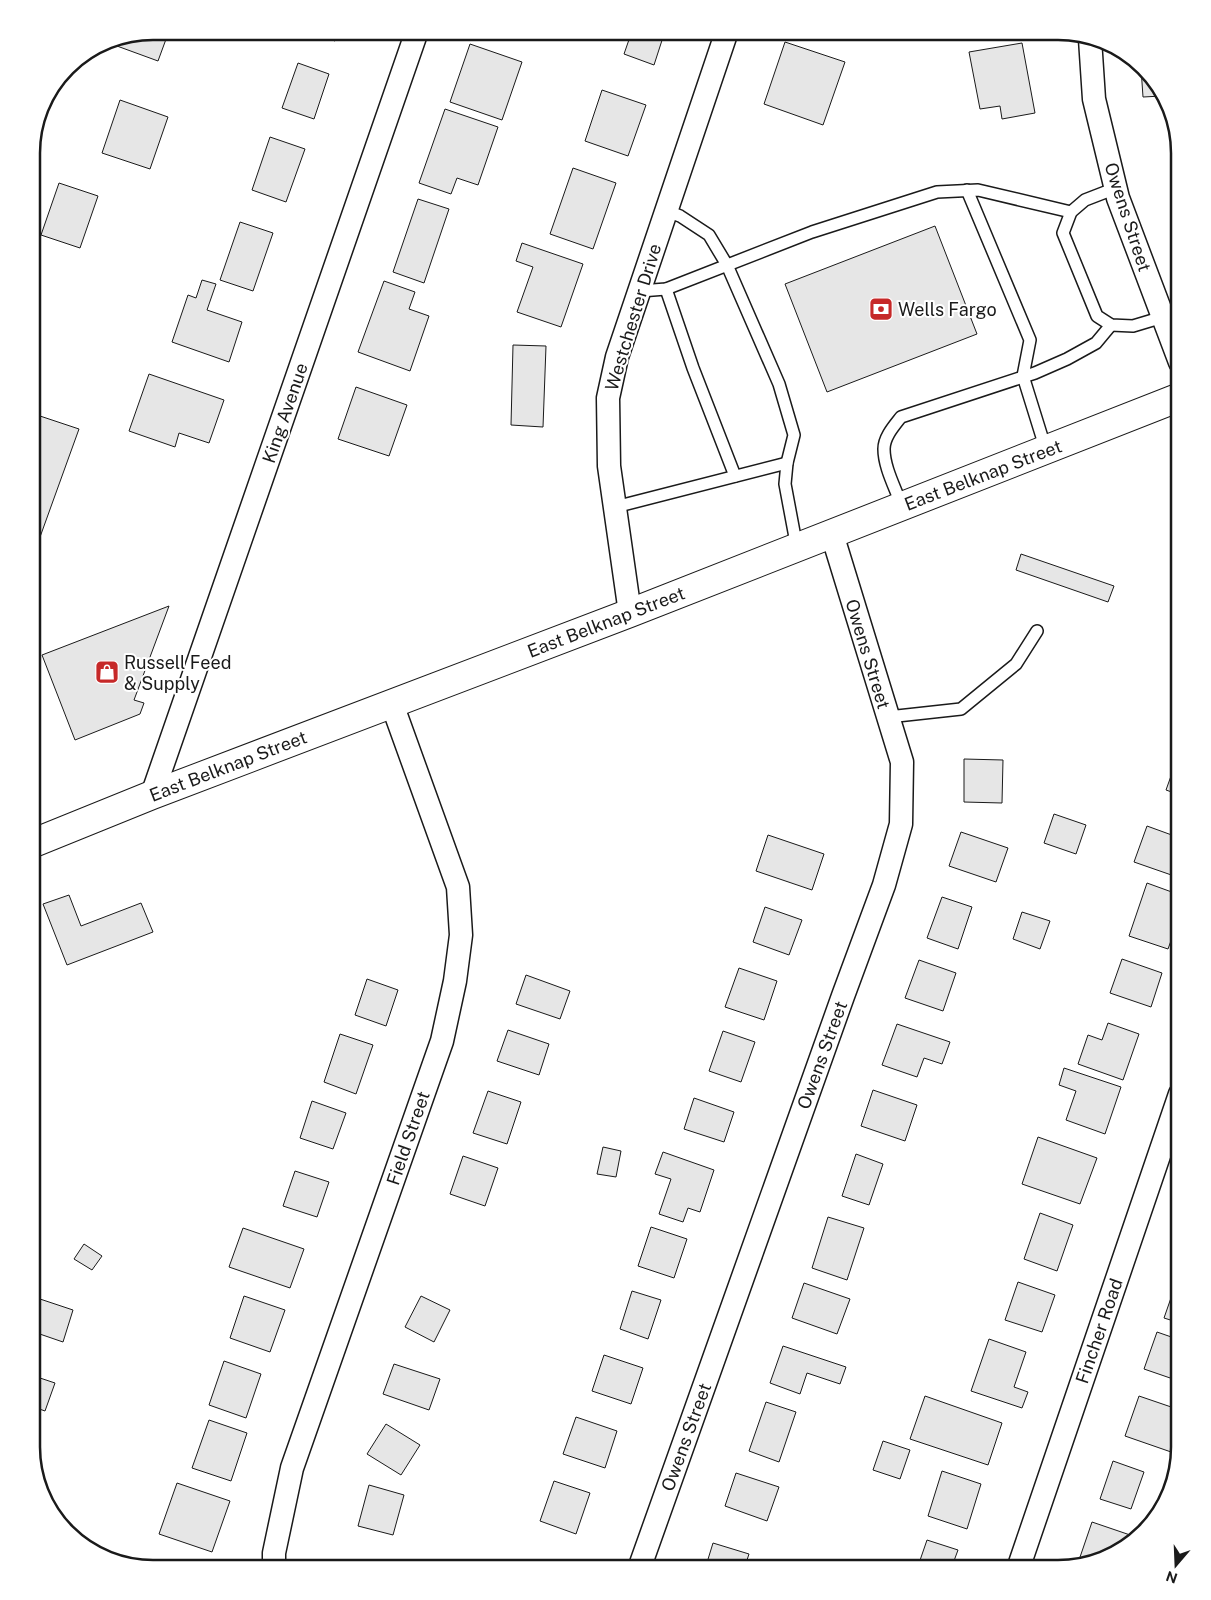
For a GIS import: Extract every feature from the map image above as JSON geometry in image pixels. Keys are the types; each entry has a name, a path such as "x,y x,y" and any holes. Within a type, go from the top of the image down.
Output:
{"main road":[{"name":"East Belknap Street","path":"40,840 152,795 630,613 1171,401"}],"street":[{"name":"King Avenue","path":"152,795 415,40"},
{"name":"Westchester Drive","path":"630,613 609,466 608,398 618,357 724,40"},
{"name":"Owens Street","path":"1090,45 1094,99 1116,188 1171,338"},
{"name":"Owens Street","path":"642,1560 836,1014 884,885 901,824 902,762 832,534"},
{"name":"Field Street","path":"274,1560 292,1468 442,1041 455,981 461,935 458,887 392,704"},
{"name":"Fincher Road","path":"1021,1560 1171,1120"}],"lane":[{"path":"1116,188 1086,200 1071,212 1063,233 1097,316 1111,325 1133,326 1163,317"},
{"path":"967,190 1030,340 1023,376 1046,450"},
{"path":"640,291 666,289 812,232 937,192 978,190 1071,212"},
{"path":"666,211 680,216 709,235 727,265 782,392 794,435 787,463 785,484 797,548"},
{"path":"666,289 735,476"},
{"path":"902,507 888,470 884,448 889,432 900,417 1023,376 1067,359 1096,343 1111,325"},
{"path":"615,507 787,463"},
{"path":"888,718 961,709 1016,664 1037,631"}],"building":[{"path":"146,40 166,40 158,61 117,46"},
{"path":"629,40 662,40 654,65 624,54"},
{"path":"785,42 845,62 823,125 764,104"},
{"path":"1022,43 1035,113 1002,119 1000,106 980,109 969,52"},
{"path":"470,44 522,62 502,120 450,102"},
{"path":"298,63 329,74 314,119 282,108"},
{"path":"1142,77 1155,96 1143,97"},
{"path":"602,90 646,105 628,156 585,141"},
{"path":"120,100 168,117 150,169 102,153"},
{"path":"445,109 498,127 478,185 457,178 451,194 419,183"},
{"path":"270,137 305,149 286,202 252,190"},
{"path":"573,168 616,183 593,249 550,234"},
{"path":"59,183 98,196 80,248 41,235"},
{"path":"418,199 449,209 424,283 393,272"},
{"path":"240,222 273,233 253,291 220,280"},
{"name":"Wells Fargo","path":"935,226 977,334 827,392 785,284"},
{"path":"522,243 583,264 561,327 517,312 533,267 516,261"},
{"path":"202,280 216,284 207,310 242,322 229,362 172,342 188,295 196,298"},
{"path":"384,281 415,292 409,309 429,316 410,371 358,352"},
{"path":"513,345 546,346 543,427 511,425"},
{"path":"149,374 224,400 209,443 179,433 175,447 129,431"},
{"path":"356,387 407,405 389,456 338,439"},
{"path":"40,416 79,429 40,537"},
{"path":"1021,554 1114,586 1108,602 1016,570"},
{"path":"169,606 134,700 144,703 140,714 75,740 42,655"},
{"path":"964,759 1003,760 1002,803 964,802"},
{"path":"1171,776 1171,792 1166,790"},
{"path":"1054,814 1086,825 1076,854 1044,843"},
{"path":"1147,826 1171,835 1171,875 1134,862"},
{"path":"961,832 1008,848 996,882 949,866"},
{"path":"768,835 824,854 812,890 756,871"},
{"path":"1147,883 1171,892 1171,941 1168,949 1129,936"},
{"path":"69,895 81,926 141,903 153,932 67,965 43,904"},
{"path":"942,897 972,907 958,949 927,938"},
{"path":"765,907 802,920 789,955 753,942"},
{"path":"1022,912 1050,921 1040,949 1013,939"},
{"path":"1122,959 1162,973 1151,1007 1110,993"},
{"path":"919,960 956,973 943,1011 905,998"},
{"path":"739,968 777,981 764,1020 725,1007"},
{"path":"526,975 570,991 560,1019 516,1004"},
{"path":"367,979 398,990 386,1026 355,1015"},
{"path":"1108,1023 1139,1034 1123,1080 1078,1064 1088,1035 1102,1040"},
{"path":"897,1024 950,1042 942,1064 924,1058 917,1077 882,1065"},
{"path":"508,1030 549,1044 539,1075 497,1061"},
{"path":"723,1031 755,1042 741,1082 709,1071"},
{"path":"340,1034 373,1045 356,1094 324,1082"},
{"path":"1064,1068 1121,1087 1105,1134 1066,1120 1076,1091 1059,1085"},
{"path":"873,1090 917,1105 905,1141 861,1126"},
{"path":"488,1091 521,1102 507,1144 473,1133"},
{"path":"694,1098 734,1112 724,1142 684,1129"},
{"path":"312,1101 346,1113 333,1149 300,1138"},
{"path":"1038,1137 1097,1158 1080,1204 1022,1184"},
{"path":"603,1147 621,1151 616,1177 597,1174"},
{"path":"663,1152 714,1170 700,1212 688,1208 683,1222 659,1214 671,1179 655,1174"},
{"path":"856,1154 883,1164 869,1205 842,1196"},
{"path":"463,1156 498,1168 485,1206 450,1194"},
{"path":"295,1171 329,1182 317,1217 283,1206"},
{"path":"1040,1213 1073,1225 1057,1271 1024,1259"},
{"path":"828,1217 864,1228 847,1280 812,1268"},
{"path":"651,1227 687,1239 674,1278 638,1266"},
{"path":"243,1228 304,1249 290,1288 229,1267"},
{"path":"84,1244 102,1256 92,1270 74,1259"},
{"path":"1018,1282 1055,1295 1042,1332 1005,1320"},
{"path":"804,1283 850,1299 837,1334 792,1318"},
{"path":"632,1291 661,1300 648,1339 620,1329"},
{"path":"244,1296 285,1310 270,1352 230,1338"},
{"path":"421,1296 450,1310 434,1342 405,1327"},
{"path":"1171,1298 1171,1320 1164,1318"},
{"path":"40,1299 73,1310 63,1342 40,1334"},
{"path":"1157,1332 1171,1337 1171,1378 1144,1369"},
{"path":"989,1339 1026,1352 1014,1387 1028,1392 1022,1408 971,1391"},
{"path":"783,1346 846,1367 840,1384 807,1373 800,1394 770,1383"},
{"path":"604,1355 643,1368 631,1404 592,1391"},
{"path":"224,1361 261,1374 246,1418 209,1405"},
{"path":"394,1364 440,1379 429,1410 383,1394"},
{"path":"40,1378 55,1383 45,1411 40,1409"},
{"path":"925,1396 1002,1423 988,1465 910,1439"},
{"path":"1139,1396 1171,1407 1171,1452 1125,1436"},
{"path":"766,1402 796,1412 779,1462 749,1451"},
{"path":"576,1417 617,1431 605,1468 563,1454"},
{"path":"209,1420 247,1433 231,1481 192,1468"},
{"path":"386,1424 420,1445 401,1475 367,1454"},
{"path":"883,1441 910,1450 900,1479 873,1470"},
{"path":"1113,1461 1144,1472 1131,1509 1100,1499"},
{"path":"942,1471 981,1484 967,1529 928,1516"},
{"path":"736,1473 779,1487 767,1521 725,1506"},
{"path":"554,1481 590,1493 576,1534 540,1521"},
{"path":"177,1483 230,1501 212,1552 159,1534"},
{"path":"369,1485 404,1495 393,1535 358,1526"},
{"path":"1092,1522 1129,1535 1108,1548 1080,1558"},
{"path":"927,1540 958,1550 954,1560 920,1560"},
{"path":"713,1543 749,1554 747,1560 708,1560"}],"place":[{"name":"Wells Fargo","path":"881,309"},
{"name":"Russell Feed & Supply","path":"107,672"}]}
